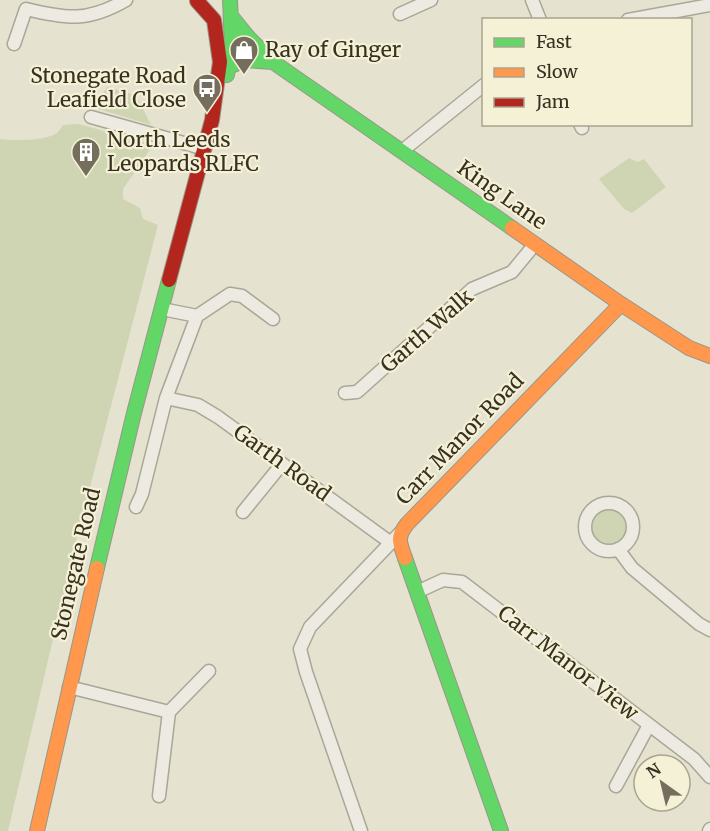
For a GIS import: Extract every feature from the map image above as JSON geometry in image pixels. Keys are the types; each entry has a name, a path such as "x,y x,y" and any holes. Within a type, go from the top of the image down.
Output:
{"street":[{"path":"14,44 26,9 59,17 78,18 103,12 126,0"},
{"path":"196,0 206,2 218,0"},
{"path":"196,0 213,20 218,41"},
{"name":"Stonegate Road","path":"216,100 222,92 232,46 230,0"},
{"path":"400,14 431,0"},
{"path":"532,0 539,18"},
{"path":"639,18 710,5"},
{"name":"King Lane","path":"231,16 273,62 621,303 689,348 710,356"},
{"name":"Stonegate Road","path":"37,831 134,413 216,100 215,89 220,62 218,41"},
{"name":"King Lane","path":"218,41 273,62"},
{"name":"King Lane","path":"228,67 247,58 273,62"},
{"path":"402,151 482,86"},
{"path":"91,117 204,149"},
{"name":"Garth Walk","path":"345,393 357,392 472,289 512,272 535,244"},
{"path":"136,507 142,494 166,398 197,316 231,294 242,296 273,319"},
{"name":"Carr Manor Road","path":"501,831 400,543 395,538 621,303"},
{"path":"162,309 197,316"},
{"name":"Garth Road","path":"166,398 198,405 282,464 395,538"},
{"path":"243,512 282,464"},
{"path":"606,503 617,504 628,512 633,522 632,534 628,542 618,549 609,551 598,549 589,541 585,531 586,520 593,509 606,503"},
{"path":"361,831 300,649 310,627 395,538"},
{"path":"618,549 632,568 699,624 710,630"},
{"name":"Carr Manor View","path":"417,592 443,580 462,582 694,759 710,777"},
{"path":"159,796 169,712 209,671"},
{"path":"69,687 169,712"},
{"path":"616,786 649,725"}],"green space":[{"path":"107,87 136,95 151,125 95,108"},
{"path":"79,124 153,145 123,189 123,199 140,208 143,219 158,225 76,541 8,831 0,831 0,139 45,138 57,133 63,125"},
{"path":"629,158 638,162 644,159 666,187 632,213 624,209 599,179"},
{"path":"609,508 616,509 622,514 627,520 627,534 622,540 616,545 609,546 602,545 596,540 591,534 590,527 591,520 596,514 602,509"}],"traffic: fast":[{"path":"227,75 232,46 230,0"},
{"path":"231,16 273,62 512,228"},
{"path":"228,67 245,60 273,62"},
{"path":"97,568 169,280"},
{"path":"405,558 501,831"}],"traffic: slow":[{"path":"512,228 689,348 710,356"},
{"path":"405,558 400,537 407,524 621,304"},
{"path":"37,831 97,568"}],"traffic: jam":[{"path":"169,280 212,120 220,62 214,20 197,1"}],"place":[{"name":"Ray of Ginger","path":"244,76"},
{"name":"Stonegate Road Leafield Close","path":"207,114"},
{"name":"North Leeds Leopards RLFC","path":"86,178"}]}
